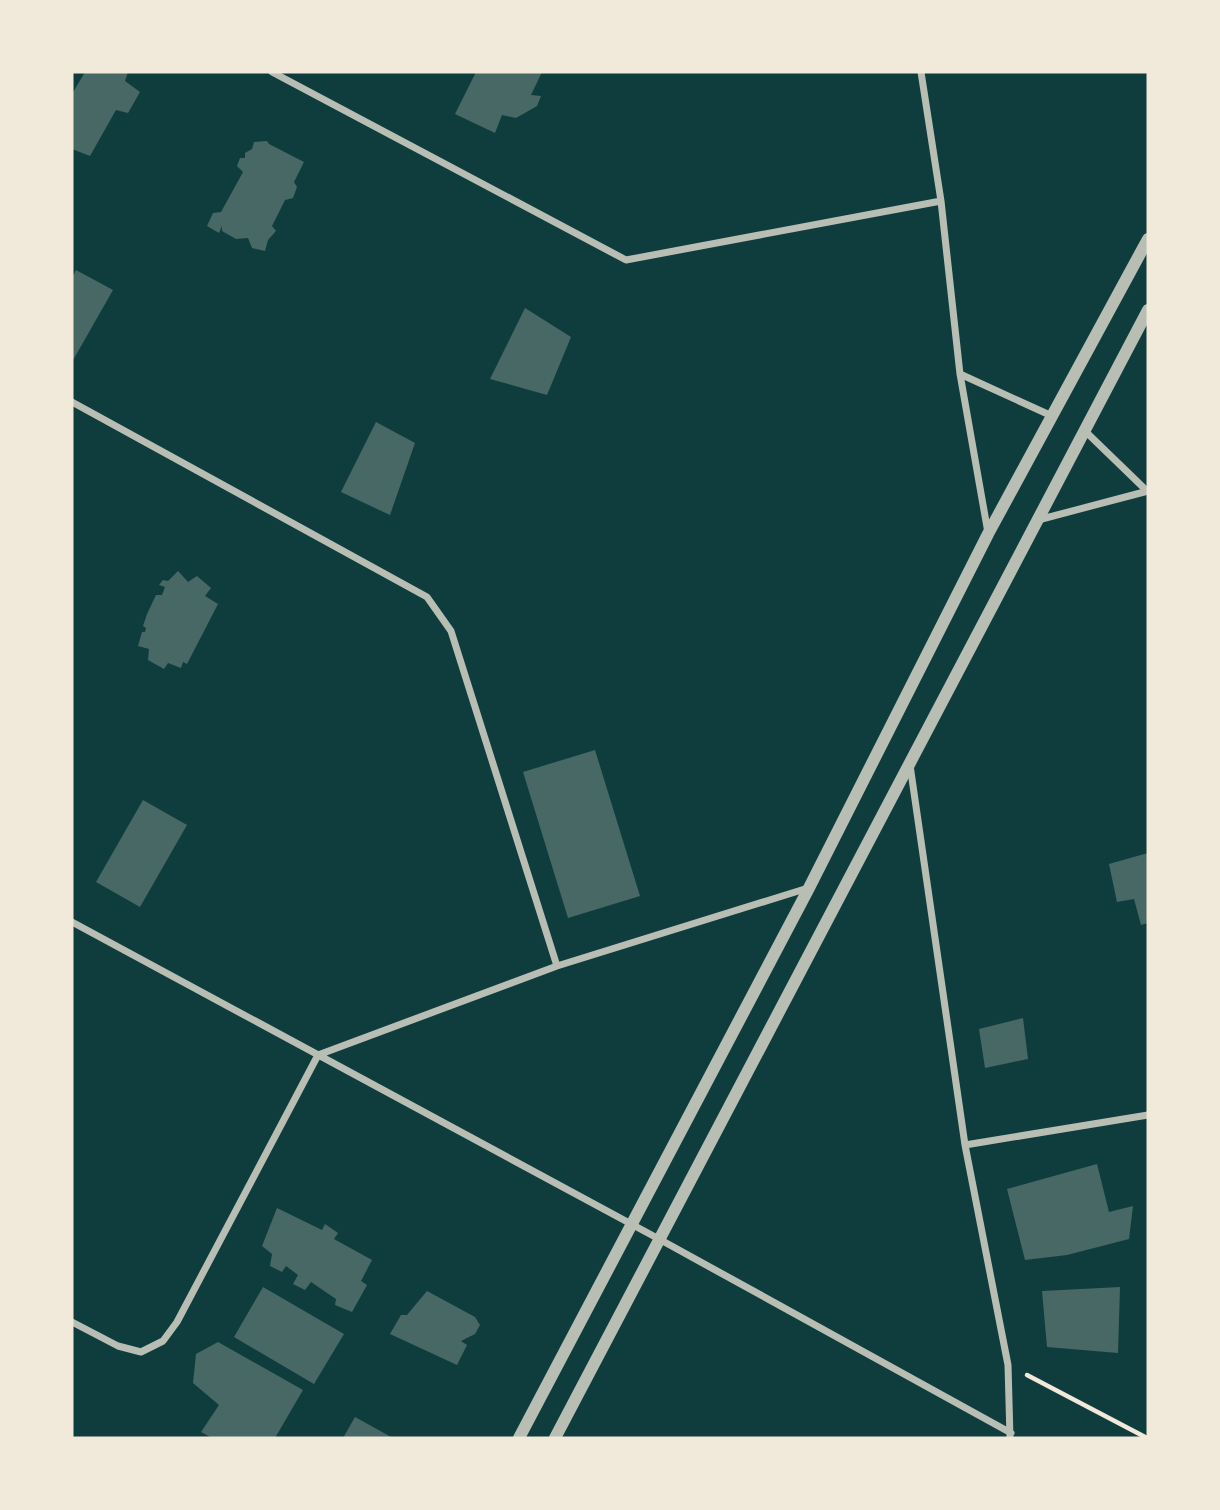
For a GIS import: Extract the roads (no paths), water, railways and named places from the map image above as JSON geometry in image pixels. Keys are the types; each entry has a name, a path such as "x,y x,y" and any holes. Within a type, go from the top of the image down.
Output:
{"street":[{"path":"272,72 626,260 941,201"},
{"path":"920,72 941,201 960,374 988,534"},
{"path":"519,1438 808,888 988,534 1148,239"},
{"path":"555,1438 1148,310"},
{"path":"960,374 1052,416"},
{"path":"72,402 427,597 452,631 557,966"},
{"path":"1085,431 1148,491"},
{"path":"1038,520 1148,491"},
{"path":"910,764 965,1145 1008,1365 1011,1436"},
{"path":"72,1322 118,1346 141,1352 163,1341 177,1322 318,1055 557,966 808,888"},
{"path":"72,922 659,1239 1011,1436"},
{"path":"965,1145 1148,1115"}]}
